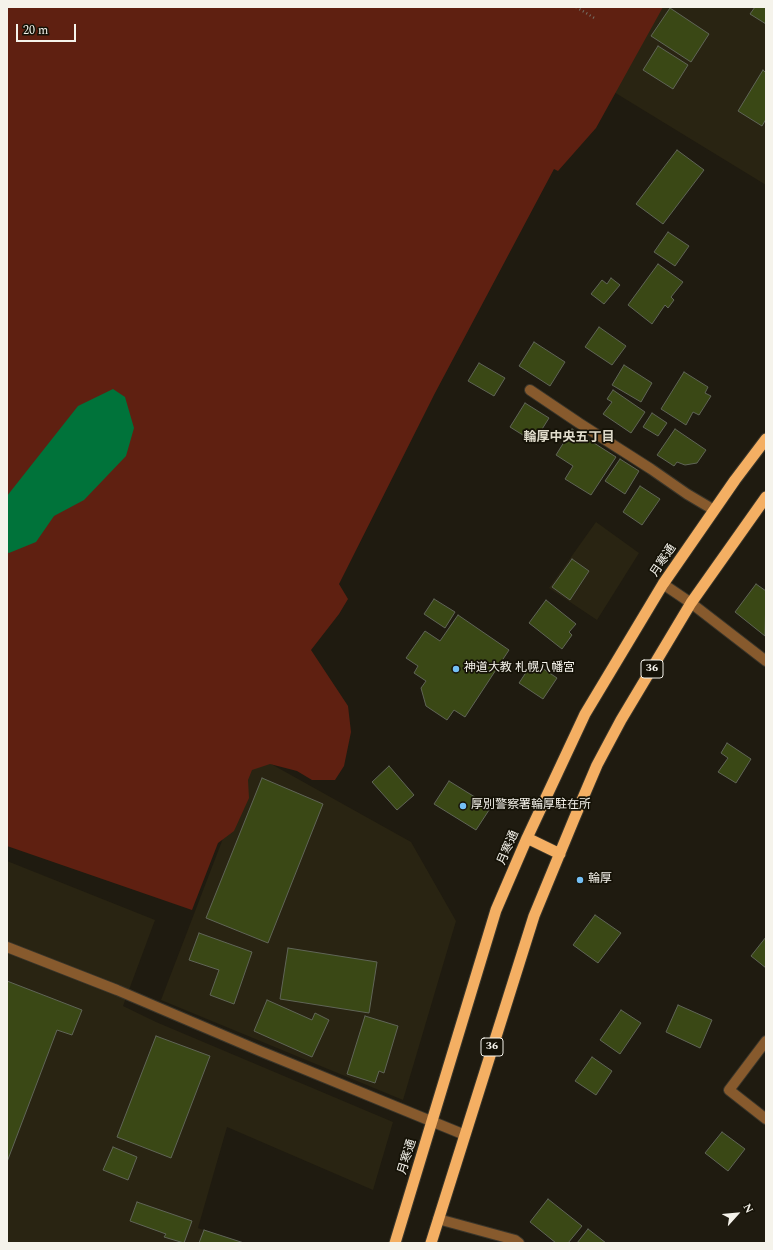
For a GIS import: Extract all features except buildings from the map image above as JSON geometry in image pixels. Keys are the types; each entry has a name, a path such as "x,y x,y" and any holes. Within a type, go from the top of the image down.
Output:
{"highway":[{"name":"月寒通","path":"394,1243 496,910 526,838 585,714 663,584 735,480 766,439"},
{"name":"36","path":"431,1243 534,916 597,765 621,720 691,603 766,497"},
{"path":"526,838 560,854"}],"street":[{"path":"530,390 714,510"},
{"path":"663,584 691,603 766,661"},
{"path":"7,947 117,990 464,1135"},
{"path":"766,1041 729,1090 766,1119"},
{"path":"438,1219 515,1240 519,1243"}],"path":[{"path":"576,7 596,19"}],"shaded area":[{"path":"7,7 663,7 596,128 558,171 554,169 435,393 339,584 348,599 339,614 311,650 348,706 351,732 344,766 335,780 312,780 297,771 270,764 252,770 248,780 249,798 234,831 218,843 192,910 7,846"},
{"path":"659,7 766,7 766,185 609,89"},
{"path":"113,389 125,397 134,428 126,456 84,500 54,516 36,542 9,553 7,552 7,496 78,406"},
{"path":"596,522 639,553 597,620 549,588"},
{"path":"255,755 411,842 456,921 403,1100 161,1000"},
{"path":"7,861 155,920 123,1006 156,1022 393,1122 373,1190 227,1127 198,1228 240,1243 7,1243"}],"place":[{"name":"神道大教 札幌八幡宮","path":"456,669"},
{"name":"厚別警察署輪厚駐在所","path":"463,806"},
{"name":"輪厚","path":"580,880"}],"district":[{"name":"輪厚中央五丁目","path":"569,438"}]}
